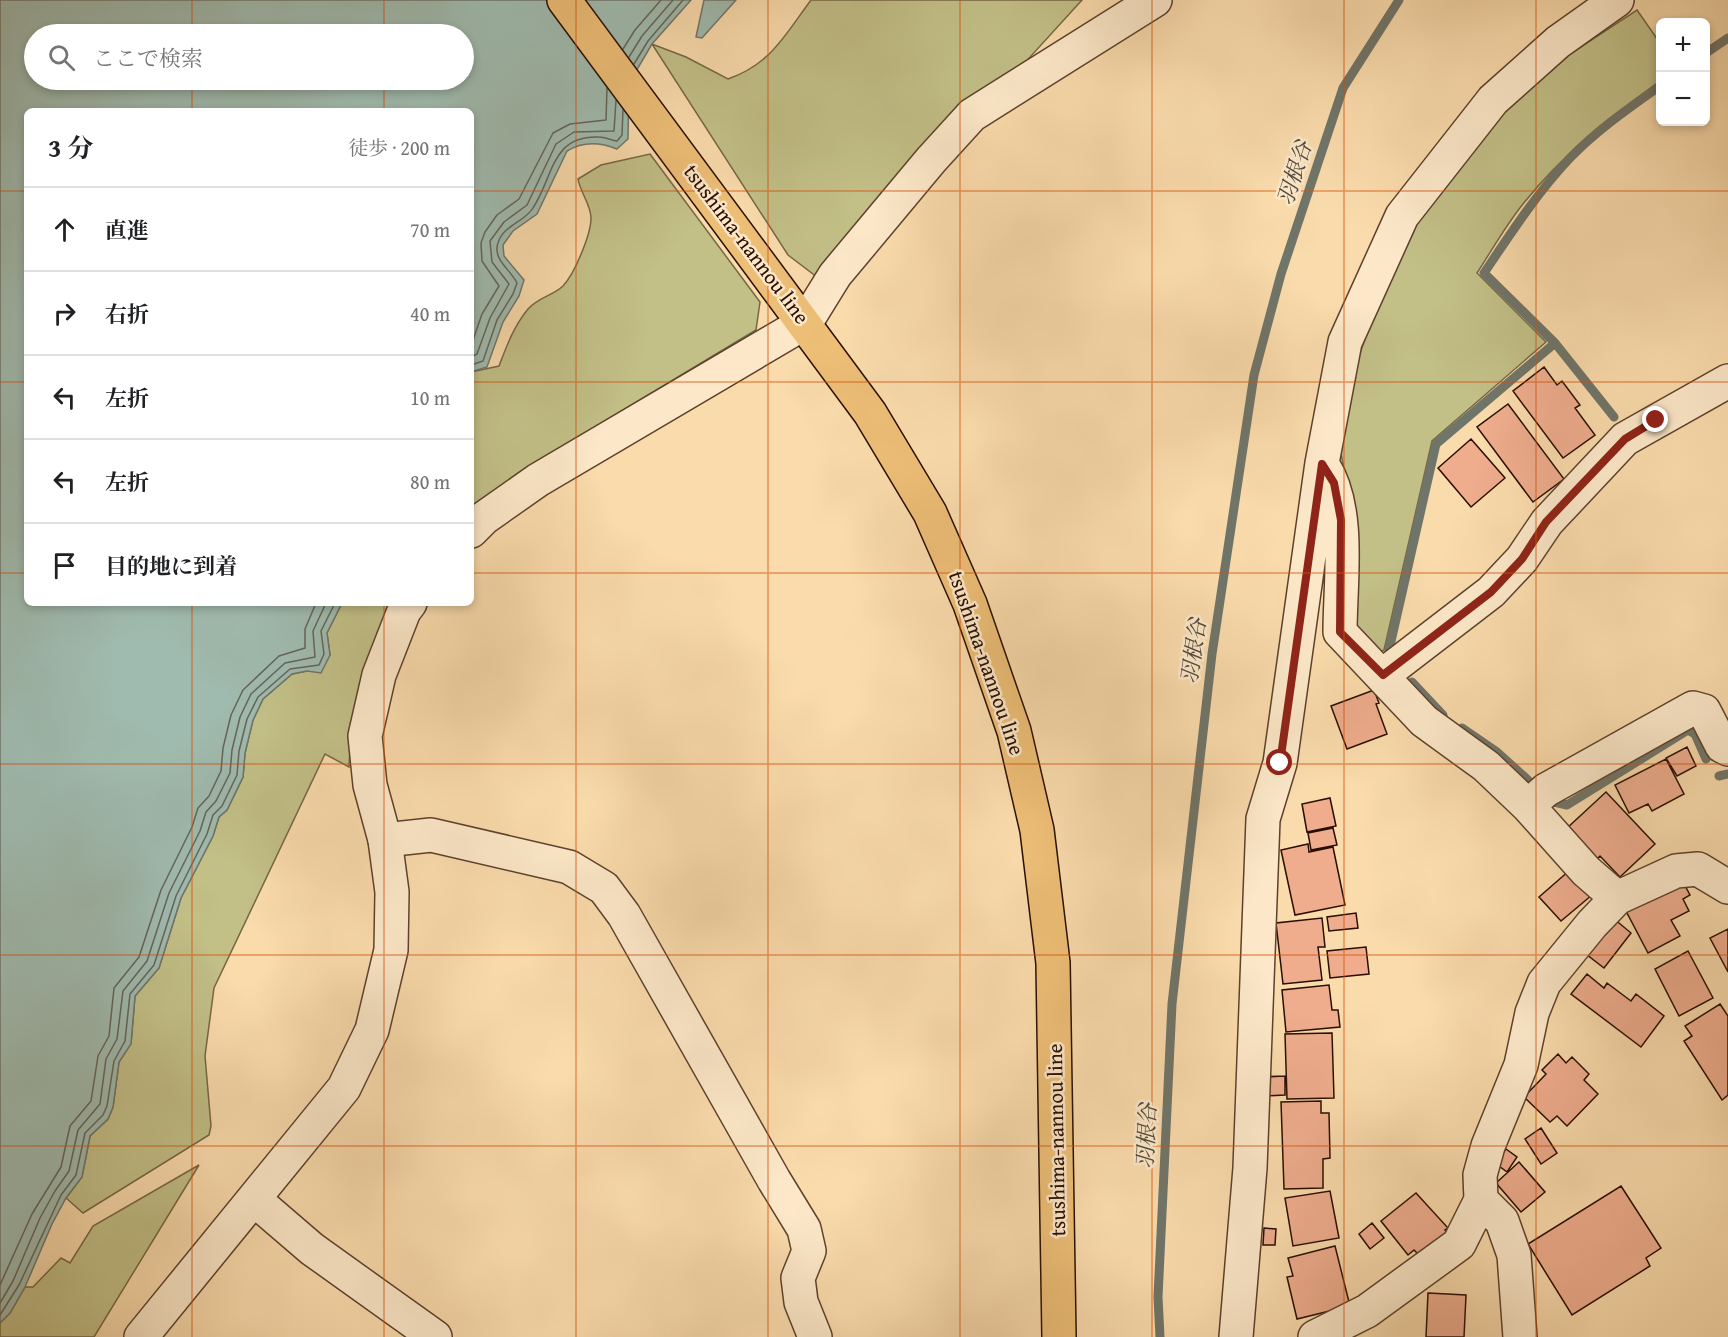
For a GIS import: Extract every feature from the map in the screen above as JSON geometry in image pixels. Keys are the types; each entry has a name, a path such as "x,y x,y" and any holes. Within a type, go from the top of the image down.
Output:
{"main road":[{"name":"tsushima-nannou line","path":"564,0 806,322 870,413 930,513 970,604 1014,731 1037,830 1053,963 1059,1337"}],"street":[{"path":"474,528 484,518 538,480 806,322 835,275 930,160 972,115 1155,0"},
{"path":"1236,1337 1250,1167 1263,819 1280,763 1322,464 1345,342 1402,216 1493,100 1558,42 1617,0"},
{"path":"1383,675 1491,592 1522,559 1546,522 1625,439 1728,381"},
{"path":"1322,464 1334,483 1341,520 1340,632 1424,721 1486,766 1528,806 1586,871 1617,898"},
{"path":"141,1337 344,1088 372,1030 391,950 392,892 385,840 370,785 365,736 379,675 408,606"},
{"path":"1528,806 1546,790 1693,708 1704,711 1722,746 1728,749"},
{"path":"385,840 411,835 431,835 569,867 604,888 624,915 757,1151 804,1229 809,1251 798,1278 801,1302 815,1337"},
{"path":"1315,1337 1367,1311 1460,1244 1481,1200 1480,1175 1488,1146 1521,1065 1532,1012 1544,983 1617,898 1676,871 1698,869 1728,887"},
{"path":"255,1200 312,1249 435,1337"},
{"path":"1481,1200 1502,1221 1514,1255 1520,1337"}],"shaded area":[{"path":"811,0 1082,0 1011,78 959,104 817,277 788,255 652,44 686,57 728,79 743,73 766,57 785,36"},
{"path":"1637,10 1656,37 1656,84 1605,123 1554,169 1517,212 1477,273 1546,342 1432,441 1384,650 1376,655 1346,621 1350,502 1340,448 1360,353 1383,290 1417,221 1504,112 1570,54"},
{"path":"650,154 760,302 756,330 520,472 474,506 474,371 499,366 523,315 536,302 559,289 568,280 585,243 591,218 578,179 601,165"},
{"path":"340,606 391,606 367,662 353,724 349,767 325,754 214,988 205,1056 211,1126 209,1135 83,1213 66,1198 82,1177 90,1136 108,1119 113,1107 119,1062 131,1043 135,996 159,968 181,898 213,836 219,817 227,810 243,777 245,753 253,720 263,699 292,674 307,671 330,655 327,633"},
{"path":"199,1165 94,1337 0,1337 0,1323 10,1313 25,1287 33,1287 61,1258 70,1263 93,1226"}],"water":[{"path":"0,0 691,0 652,44 629,83 628,139 617,149 592,144 579,145 567,151 537,214 513,231 503,245 504,256 524,280 519,296 503,322 487,367 474,371 474,108 24,108 24,606 340,606 327,633 330,655 321,673 307,671 292,674 263,699 253,720 245,753 243,777 227,810 219,817 213,836 181,898 159,968 135,996 131,1044 119,1062 113,1107 108,1119 90,1136 82,1177 66,1198 52,1224 25,1287 10,1313 0,1323"},
{"path":"704,0 736,0 702,38 696,37"}],"building":[{"path":"1544,367 1557,385 1562,381 1580,405 1575,408 1595,435 1563,458 1513,391"},
{"path":"1508,404 1564,479 1533,502 1477,427"},
{"path":"1471,439 1505,478 1471,507 1438,468"},
{"path":"1374,690 1379,703 1376,704 1387,734 1347,749 1331,706"},
{"path":"1687,747 1696,766 1677,776 1666,758"},
{"path":"1666,759 1684,794 1652,811 1648,804 1629,813 1615,785"},
{"path":"1606,792 1655,844 1620,877 1600,856 1595,861 1566,829"},
{"path":"1330,798 1336,826 1307,832 1302,804"},
{"path":"1333,828 1337,845 1311,850 1308,833"},
{"path":"1308,844 1309,852 1333,847 1345,905 1295,915 1281,850"},
{"path":"1570,870 1592,895 1561,921 1539,897"},
{"path":"1683,882 1690,895 1683,899 1689,911 1671,920 1680,936 1648,953 1626,911"},
{"path":"1356,913 1358,928 1329,931 1327,917"},
{"path":"1322,918 1325,947 1318,947 1322,980 1283,984 1276,923"},
{"path":"1613,918 1631,933 1604,968 1586,954"},
{"path":"1728,929 1728,972 1710,938"},
{"path":"1366,947 1369,974 1330,978 1327,951"},
{"path":"1688,951 1713,998 1679,1016 1655,969"},
{"path":"1587,974 1604,988 1607,983 1631,1001 1636,994 1664,1016 1641,1047 1571,994"},
{"path":"1329,985 1332,1010 1338,1010 1340,1027 1286,1032 1282,990"},
{"path":"1720,1004 1728,1016 1728,1095 1722,1100 1684,1041 1692,1036 1685,1026"},
{"path":"1332,1033 1334,1098 1287,1099 1285,1034"},
{"path":"1558,1054 1566,1063 1572,1057 1589,1074 1584,1080 1598,1094 1567,1126 1557,1116 1550,1122 1524,1097 1546,1074 1542,1070"},
{"path":"1285,1076 1285,1095 1262,1096 1261,1077"},
{"path":"1321,1101 1321,1113 1329,1113 1330,1158 1323,1159 1323,1188 1284,1189 1281,1102"},
{"path":"1541,1128 1557,1153 1541,1164 1525,1139"},
{"path":"1506,1149 1517,1157 1507,1172 1495,1163"},
{"path":"1519,1162 1545,1192 1521,1212 1496,1183"},
{"path":"1621,1186 1661,1248 1646,1258 1650,1266 1572,1315 1528,1244"},
{"path":"1330,1191 1339,1238 1293,1246 1285,1198"},
{"path":"1416,1193 1448,1228 1445,1230 1447,1233 1419,1255 1414,1250 1408,1255 1381,1221"},
{"path":"1372,1223 1384,1238 1370,1249 1359,1234"},
{"path":"1264,1228 1276,1229 1275,1245 1263,1245"},
{"path":"1335,1246 1350,1306 1297,1319 1287,1277 1293,1276 1288,1258"},
{"path":"1428,1293 1466,1295 1464,1337 1426,1337"}],"waterway":[{"name":"羽根谷","path":"1160,1337 1158,1297 1172,1004 1212,654 1254,375 1281,274 1343,88 1399,0"},
{"path":"1710,50 1728,38"},
{"path":"1389,650 1436,444 1555,343 1484,273 1535,199 1570,158 1602,129 1656,89"},
{"path":"1555,343 1614,417"},
{"path":"1412,682 1443,715"},
{"path":"1462,728 1497,752 1528,780"},
{"path":"1554,802 1567,805 1688,730 1695,734 1706,759"},
{"path":"1719,776 1728,774"}],"route":[{"path":"1280,763 1322,464 1334,483 1341,520 1340,632 1383,675 1491,592 1522,559 1546,522 1625,439 1656,420"}]}
